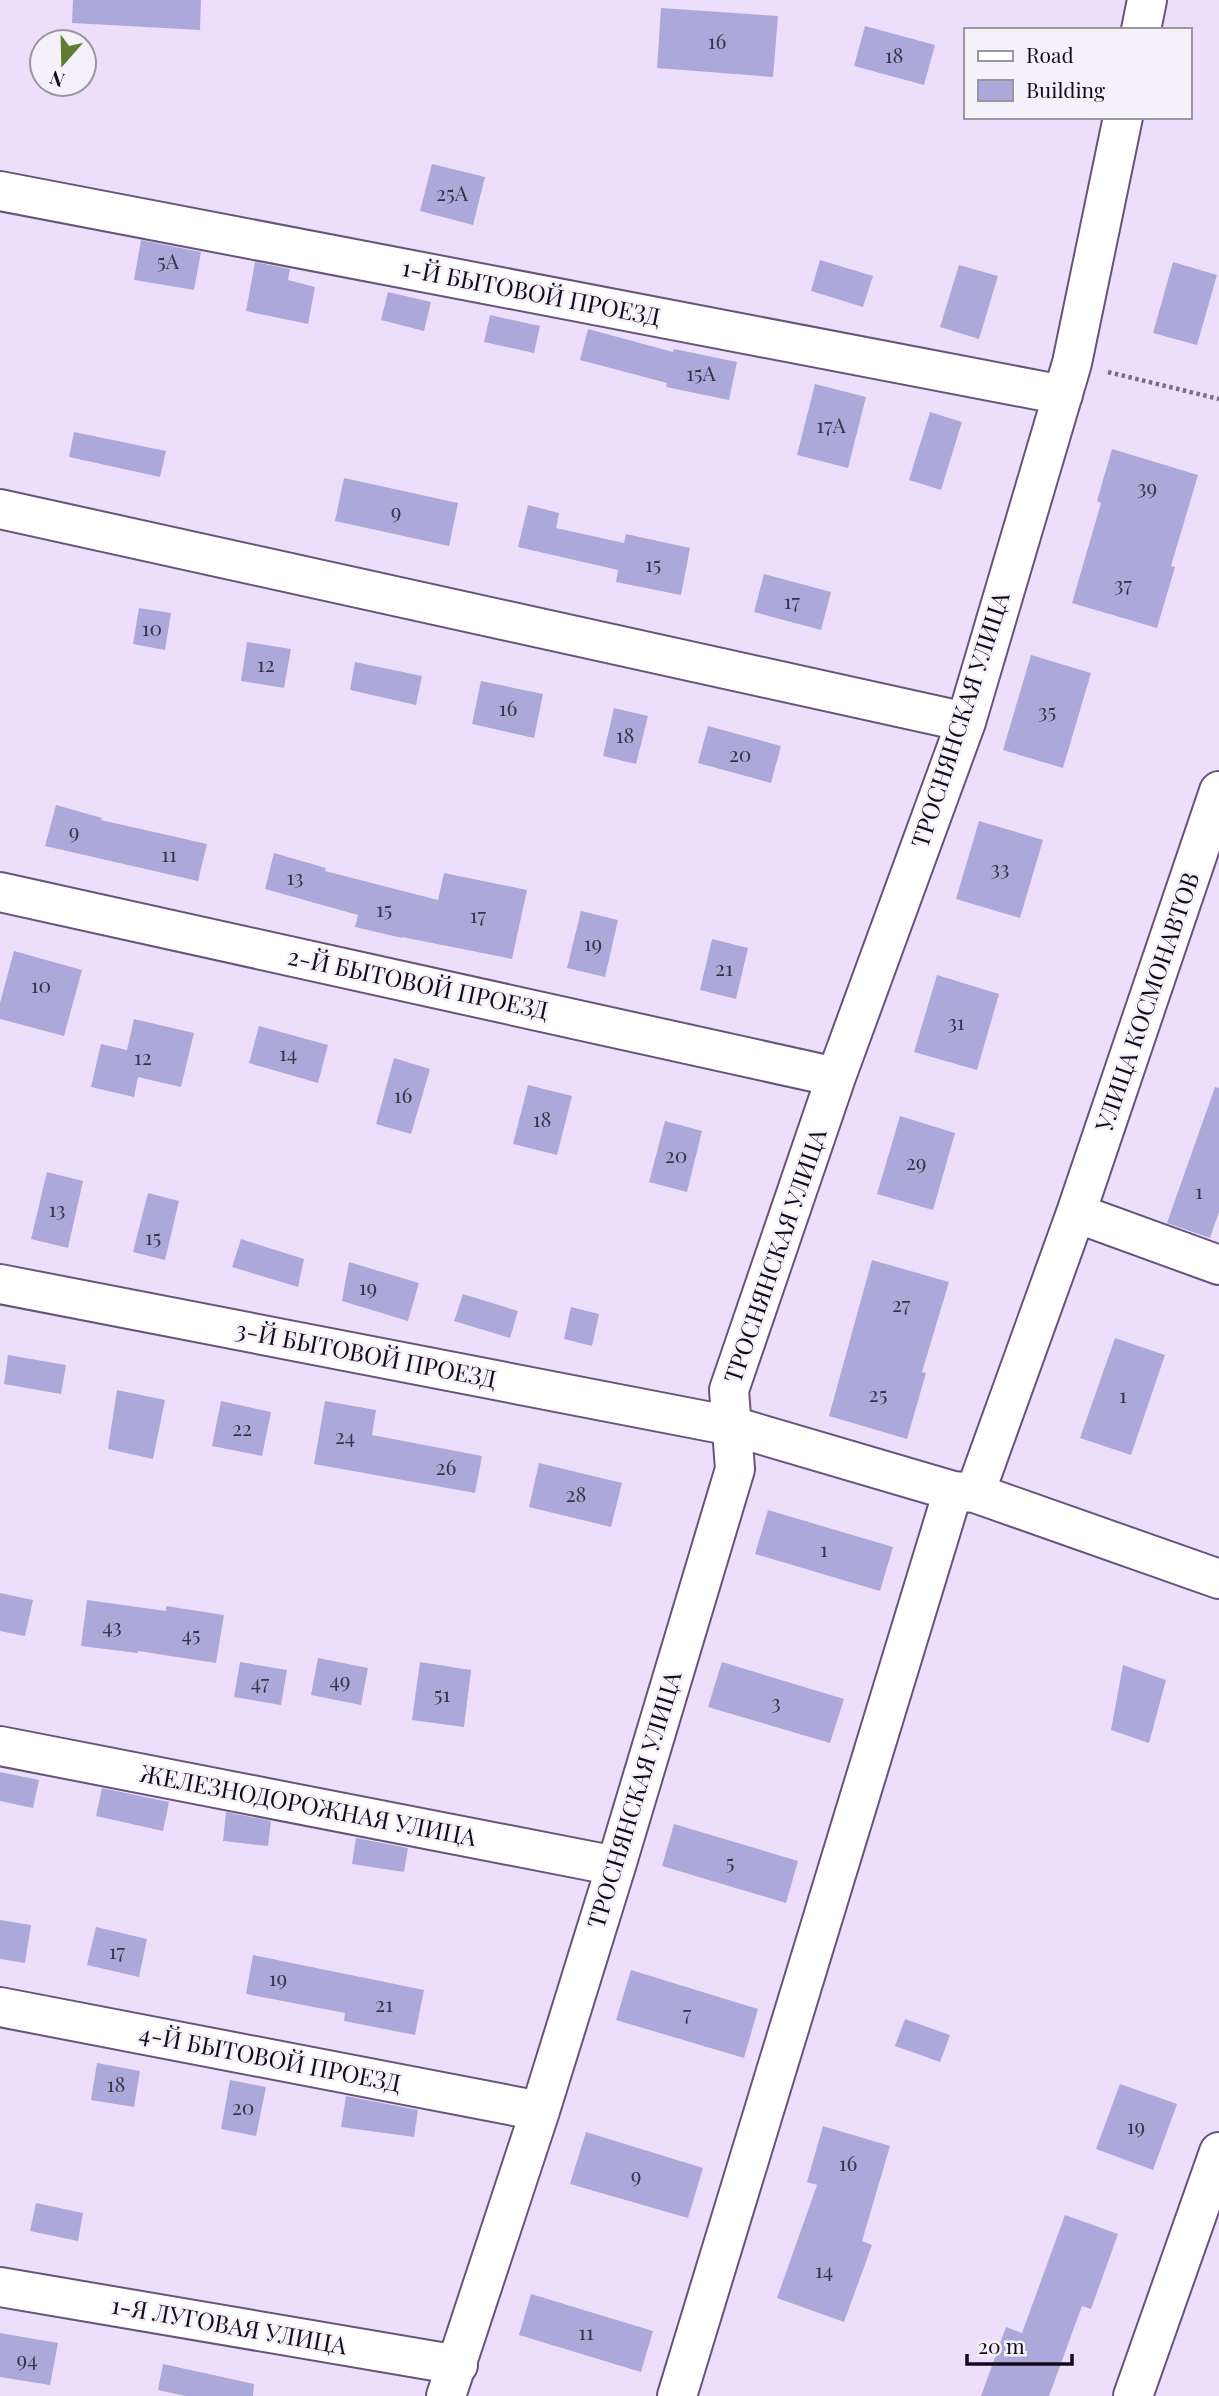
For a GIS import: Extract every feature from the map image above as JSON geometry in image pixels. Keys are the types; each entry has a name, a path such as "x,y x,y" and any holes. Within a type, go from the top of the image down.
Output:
{"street":[{"path":"1141,28 1147,0"},
{"name":"ТРОСНЯНСКАЯ УЛИЦА","path":"452,2380 617,1866 734,1469 729,1390 835,1077 966,722 1067,379 1123,119"},
{"name":"1-Й БЫТОВОЙ ПРОЕЗД","path":"0,191 1067,379"},
{"path":"0,509 966,722"},
{"name":"УЛИЦА КОСМОНАВТОВ","path":"677,2396 964,1492 1076,1213 1219,791"},
{"name":"2-Й БЫТОВОЙ ПРОЕЗД","path":"0,892 835,1077"},
{"path":"1076,1213 1219,1265"},
{"name":"3-Й БЫТОВОЙ ПРОЕЗД","path":"0,1284 732,1426 964,1492 1219,1579"},
{"name":"ЖЕЛЕЗНОДОРОЖНАЯ УЛИЦА","path":"0,1746 617,1866"},
{"name":"4-Й БЫТОВОЙ ПРОЕЗД","path":"0,2007 540,2111"},
{"path":"1133,2396 1219,2152"},
{"name":"1-Я ЛУГОВАЯ УЛИЦА","path":"0,2287 452,2380"}],"path":[{"path":"1067,379 1219,400"}],"building":[{"path":"73,0 201,0 200,30 72,23"},
{"path":"661,8 778,16 773,77 657,68"},
{"path":"865,26 935,45 924,85 854,66"},
{"path":"432,164 485,177 473,225 420,211"},
{"path":"141,240 201,252 194,290 134,280"},
{"path":"820,260 873,276 863,307 811,291"},
{"path":"255,262 290,269 288,280 315,287 308,324 246,311"},
{"path":"1173,262 1217,275 1197,345 1153,333"},
{"path":"959,265 998,276 979,339 940,327"},
{"path":"388,292 431,302 424,331 381,320"},
{"path":"490,315 540,326 534,353 484,342"},
{"path":"588,329 673,352 674,349 737,362 729,400 666,387 667,383 580,360"},
{"path":"815,384 866,397 848,468 797,455"},
{"path":"930,412 962,422 941,490 909,480"},
{"path":"74,432 166,451 160,477 69,457"},
{"path":"1112,449 1198,475 1171,566 1175,567 1157,628 1072,603 1101,503 1097,501"},
{"path":"344,478 458,503 449,546 335,521"},
{"path":"528,505 559,513 556,528 624,543 626,534 690,548 681,595 616,582 618,570 518,547"},
{"path":"764,574 831,592 821,630 754,612"},
{"path":"139,608 171,613 165,650 133,644"},
{"path":"247,642 291,649 284,688 241,681"},
{"path":"1031,655 1091,673 1063,768 1003,750"},
{"path":"355,662 422,676 416,705 350,690"},
{"path":"481,681 543,694 534,738 472,724"},
{"path":"614,708 648,716 636,764 603,756"},
{"path":"708,726 781,746 771,783 698,763"},
{"path":"56,805 102,818 101,820 207,844 198,881 45,846"},
{"path":"979,821 1043,840 1020,918 956,899"},
{"path":"274,853 326,868 325,871 438,900 444,873 527,890 512,959 355,927 358,915 265,889"},
{"path":"581,911 618,920 605,977 567,968"},
{"path":"712,939 748,948 736,999 700,990"},
{"path":"14,951 82,970 64,1036 0,1019 0,1003"},
{"path":"937,975 999,994 977,1070 914,1052"},
{"path":"134,1019 194,1033 181,1087 138,1077 134,1097 91,1087 101,1044 127,1050"},
{"path":"259,1026 328,1045 318,1083 249,1063"},
{"path":"394,1058 430,1069 411,1134 376,1124"},
{"path":"528,1085 572,1096 557,1155 513,1144"},
{"path":"1215,1087 1219,1088 1219,1212 1210,1238 1167,1223"},
{"path":"900,1116 955,1133 933,1210 877,1194"},
{"path":"665,1121 702,1131 687,1192 649,1182"},
{"path":"47,1172 83,1181 68,1248 31,1239"},
{"path":"148,1193 179,1201 165,1260 133,1252"},
{"path":"241,1239 304,1259 298,1287 232,1267"},
{"path":"872,1260 949,1282 922,1372 926,1373 907,1439 829,1416"},
{"path":"349,1262 419,1283 408,1321 342,1301"},
{"path":"463,1294 518,1311 510,1338 454,1321"},
{"path":"571,1307 599,1314 592,1346 564,1339"},
{"path":"1115,1338 1165,1355 1131,1455 1080,1438"},
{"path":"8,1355 66,1365 61,1394 4,1384"},
{"path":"117,1390 165,1400 153,1459 108,1449"},
{"path":"221,1401 271,1412 262,1456 212,1446"},
{"path":"325,1401 376,1410 372,1435 482,1456 475,1493 314,1464"},
{"path":"539,1463 622,1483 611,1527 529,1507"},
{"path":"768,1510 893,1547 880,1591 755,1554"},
{"path":"0,1593 33,1600 25,1636 0,1631"},
{"path":"87,1600 166,1611 166,1606 224,1615 216,1663 138,1651 81,1646"},
{"path":"318,1658 368,1668 361,1705 311,1695"},
{"path":"240,1662 287,1670 281,1705 234,1697"},
{"path":"420,1662 471,1670 464,1727 412,1720"},
{"path":"722,1662 844,1699 830,1743 708,1707"},
{"path":"1123,1665 1166,1680 1149,1743 1111,1730"},
{"path":"0,1772 39,1780 33,1808 0,1801"},
{"path":"102,1788 169,1802 163,1831 96,1816"},
{"path":"226,1812 271,1821 268,1846 223,1841"},
{"path":"674,1824 798,1861 786,1903 662,1866"},
{"path":"356,1838 408,1848 404,1872 352,1864"},
{"path":"0,1920 31,1925 25,1963 0,1959"},
{"path":"96,1927 147,1939 139,1977 87,1965"},
{"path":"253,1955 424,1990 415,2035 344,2021 345,2013 246,1994"},
{"path":"631,1970 758,2009 744,2058 616,2020"},
{"path":"905,2019 950,2035 940,2062 895,2046"},
{"path":"97,2063 140,2071 134,2107 91,2100"},
{"path":"230,2080 266,2087 256,2136 221,2129"},
{"path":"1120,2084 1177,2104 1153,2170 1096,2149"},
{"path":"346,2096 418,2110 414,2137 341,2127"},
{"path":"823,2126 890,2146 862,2241 872,2245 844,2322 777,2298 817,2185 807,2182"},
{"path":"586,2132 703,2168 688,2218 570,2184"},
{"path":"36,2203 83,2213 78,2241 30,2231"},
{"path":"1065,2215 1118,2234 1091,2309 1082,2306 1049,2396 981,2396 1006,2327 1022,2333"},
{"path":"531,2294 653,2331 641,2372 519,2335"},
{"path":"0,2333 58,2343 50,2385 0,2377"},
{"path":"163,2364 254,2384 253,2396 185,2396 158,2390"}]}
